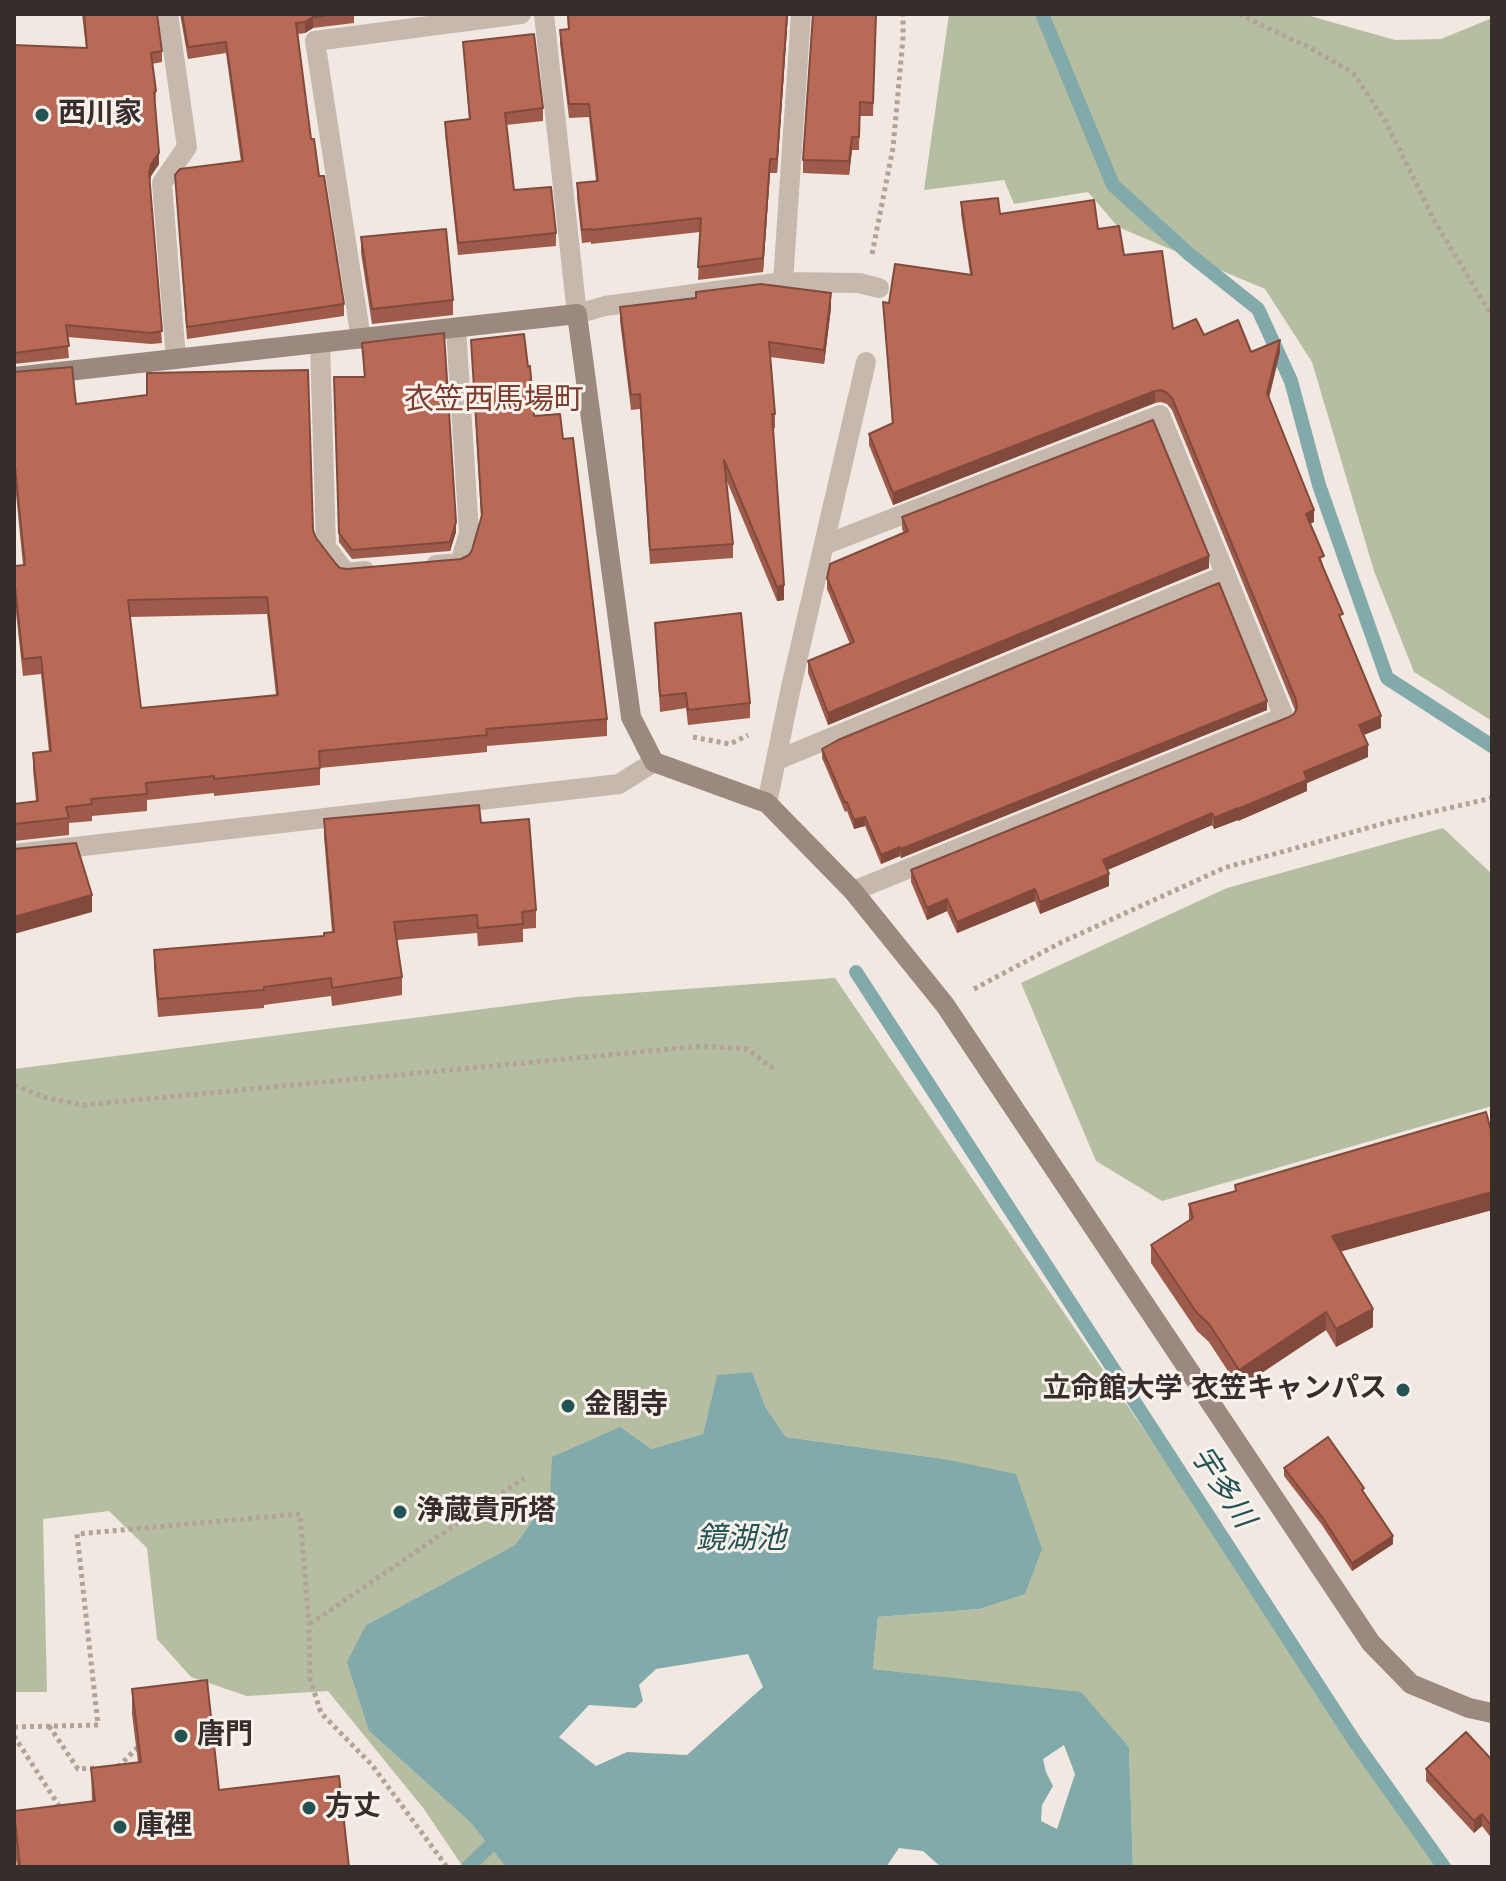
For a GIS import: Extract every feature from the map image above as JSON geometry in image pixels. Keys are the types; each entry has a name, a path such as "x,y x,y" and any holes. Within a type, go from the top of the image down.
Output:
{"street":[{"path":"168,14 187,147 162,183 176,359"},
{"path":"361,339 315,41 521,14"},
{"path":"544,14 577,314 631,717 654,762 767,803 853,891 945,1005 1371,1643 1411,1684 1469,1708 1492,1713"},
{"path":"783,282 801,14"},
{"path":"14,377 577,314 605,306 783,282 859,283 872,286"},
{"path":"417,566 460,563 469,533 456,328"},
{"path":"320,343 326,547 346,573 389,569"},
{"path":"767,803 866,362"},
{"path":"824,545 1160,415 1284,717 853,891"},
{"path":"777,760 1226,575"},
{"path":"14,854 619,784 654,762"}],"path":[{"path":"872,286 893,148 903,14"},
{"path":"1239,14 1312,49 1353,73 1386,122 1435,222 1492,316"},
{"path":"683,735 730,744 751,734"},
{"path":"945,1005 1062,942 1224,868 1389,822 1492,798"},
{"path":"14,1085 43,1097 83,1105 702,1046 747,1049 775,1070"},
{"path":"309,1625 524,1478"},
{"path":"14,1727 98,1725 77,1534 300,1514 310,1679 321,1713 372,1765 447,1867"},
{"path":"49,1726 78,1769 120,1767 141,1744"},
{"path":"14,1736 65,1814"}],"green space":[{"path":"949,14 1303,14 1395,40 1441,39 1492,18 1492,721 1414,672 1374,571 1312,362 1265,289 1118,227 1088,192 1014,204 1004,180 924,190"},
{"path":"1443,828 1492,874 1492,1106 1162,1201 1096,1161 1021,983 1227,888"},
{"name":"金閣寺","path":"835,978 1443,1867 1133,1867 1129,1747 1081,1693 873,1669 878,1617 979,1609 944,1459 786,1437 766,1408 752,1372 717,1376 703,1434 651,1449 550,1496 515,1545 366,1625 369,1731 470,1822 506,1867 463,1867 424,1809 328,1691 247,1696 191,1677 157,1639 147,1548 109,1511 43,1519 47,1692 14,1692 14,1069 577,997"}],"water":[{"name":"鏡湖池","path":"752,1372 766,1408 786,1437 944,1459 1016,1474 1042,1549 1025,1594 979,1609 878,1617 873,1669 1081,1692 1129,1747 1133,1867 941,1867 923,1851 899,1848 886,1867 506,1867 470,1822 369,1731 347,1662 366,1625 515,1545 550,1496 552,1457 620,1427 651,1449 703,1434 717,1375","holes":["748,1654 763,1687 687,1755 627,1752 596,1766 559,1737 589,1705 635,1708 643,1701 639,1685 656,1669","1064,1745 1075,1774 1057,1829 1041,1821 1042,1805 1053,1786 1043,1759"]}],"building":[{"path":"84,14 157,14 162,51 151,53 159,153 149,173 162,331 151,333 66,325 69,346 14,353 14,45 87,48"},
{"path":"182,14 335,14 296,23 311,139 314,139 319,176 324,176 344,304 187,327 175,175 180,169 243,161 226,42 188,47"},
{"path":"568,14 787,14 777,159 770,159 763,258 698,267 701,218 582,230 577,183 598,181 589,104 569,104 560,30 569,29"},
{"path":"813,14 876,14 873,103 860,102 859,137 852,137 849,161 803,160"},
{"path":"534,34 543,108 505,113 514,190 551,187 556,233 458,243 445,122 470,119 463,42"},
{"path":"998,198 1000,214 1094,200 1098,229 1119,226 1124,255 1162,251 1173,329 1196,319 1204,335 1238,320 1251,352 1280,340 1267,393 1314,510 1306,514 1324,556 1319,558 1343,614 1339,615 1381,716 1359,725 1368,745 1304,772 1307,780 1214,818 1212,813 1103,860 1109,874 1040,902 1035,889 957,922 947,899 927,908 911,870 1289,717 1297,708 1172,398 1167,393 1155,391 893,493 869,434 893,423 883,302 889,303 895,264 972,275 961,202"},
{"path":"446,229 453,300 372,309 361,237"},
{"path":"761,284 831,293 824,350 769,342 784,585 777,587 724,460 733,544 650,550 640,394 631,395 620,307 696,298 696,292"},
{"path":"444,333 456,522 450,542 352,550 339,533 334,377 365,377 362,343"},
{"path":"524,334 534,416 560,414 563,439 573,438 607,719 486,729 487,735 319,751 320,768 146,783 147,794 91,799 92,804 66,807 69,818 14,824 14,804 38,801 33,753 51,751 41,657 23,659 14,578 14,566 25,565 14,457 14,372 72,367 76,404 147,395 147,373 308,370 313,530 336,564 347,569 461,559 472,550 482,515 471,340","holes":["267,597 278,695 141,708 128,600"]},
{"path":"1153,420 1209,556 828,713 808,661 854,642 827,578 830,564 908,531 902,517"},
{"path":"1219,583 1267,701 881,855 865,817 854,820 822,749"},
{"path":"741,613 750,703 688,710 686,693 660,696 655,623"},
{"path":"479,805 481,823 529,819 536,910 522,912 523,924 478,928 477,915 394,922 402,977 332,988 331,978 264,987 264,990 158,999 154,950 324,936 324,933 334,932 324,819"},
{"path":"76,843 92,895 14,917 14,849"},
{"path":"1486,1112 1492,1134 1492,1192 1332,1236 1373,1309 1336,1329 1326,1312 1239,1370 1151,1245 1193,1218 1189,1204 1236,1191 1235,1185"},
{"path":"1328,1437 1393,1536 1352,1563 1284,1468"},
{"path":"207,1680 219,1790 339,1776 349,1867 20,1867 14,1811 95,1801 91,1768 141,1762 132,1689"},
{"path":"1466,1732 1492,1760 1492,1827 1482,1814 1474,1821 1426,1769"}],"waterway":[{"path":"1042,14 1113,185 1189,254 1258,309 1291,381 1319,485 1387,678 1492,746"},
{"name":"宇多川","path":"856,972 1355,1742 1444,1867"},
{"path":"468,1867 492,1844"}],"place":[{"name":"西川家","path":"42,115"},
{"name":"立命館大学 衣笠キャンパス","path":"1403,1390"},
{"name":"金閣寺","path":"568,1406"},
{"name":"浄蔵貴所塔","path":"400,1512"},
{"name":"唐門","path":"181,1736"},
{"name":"方丈","path":"309,1808"},
{"name":"庫裡","path":"120,1827"}],"district":[{"name":"衣笠西馬場町","path":"494,402"}]}
